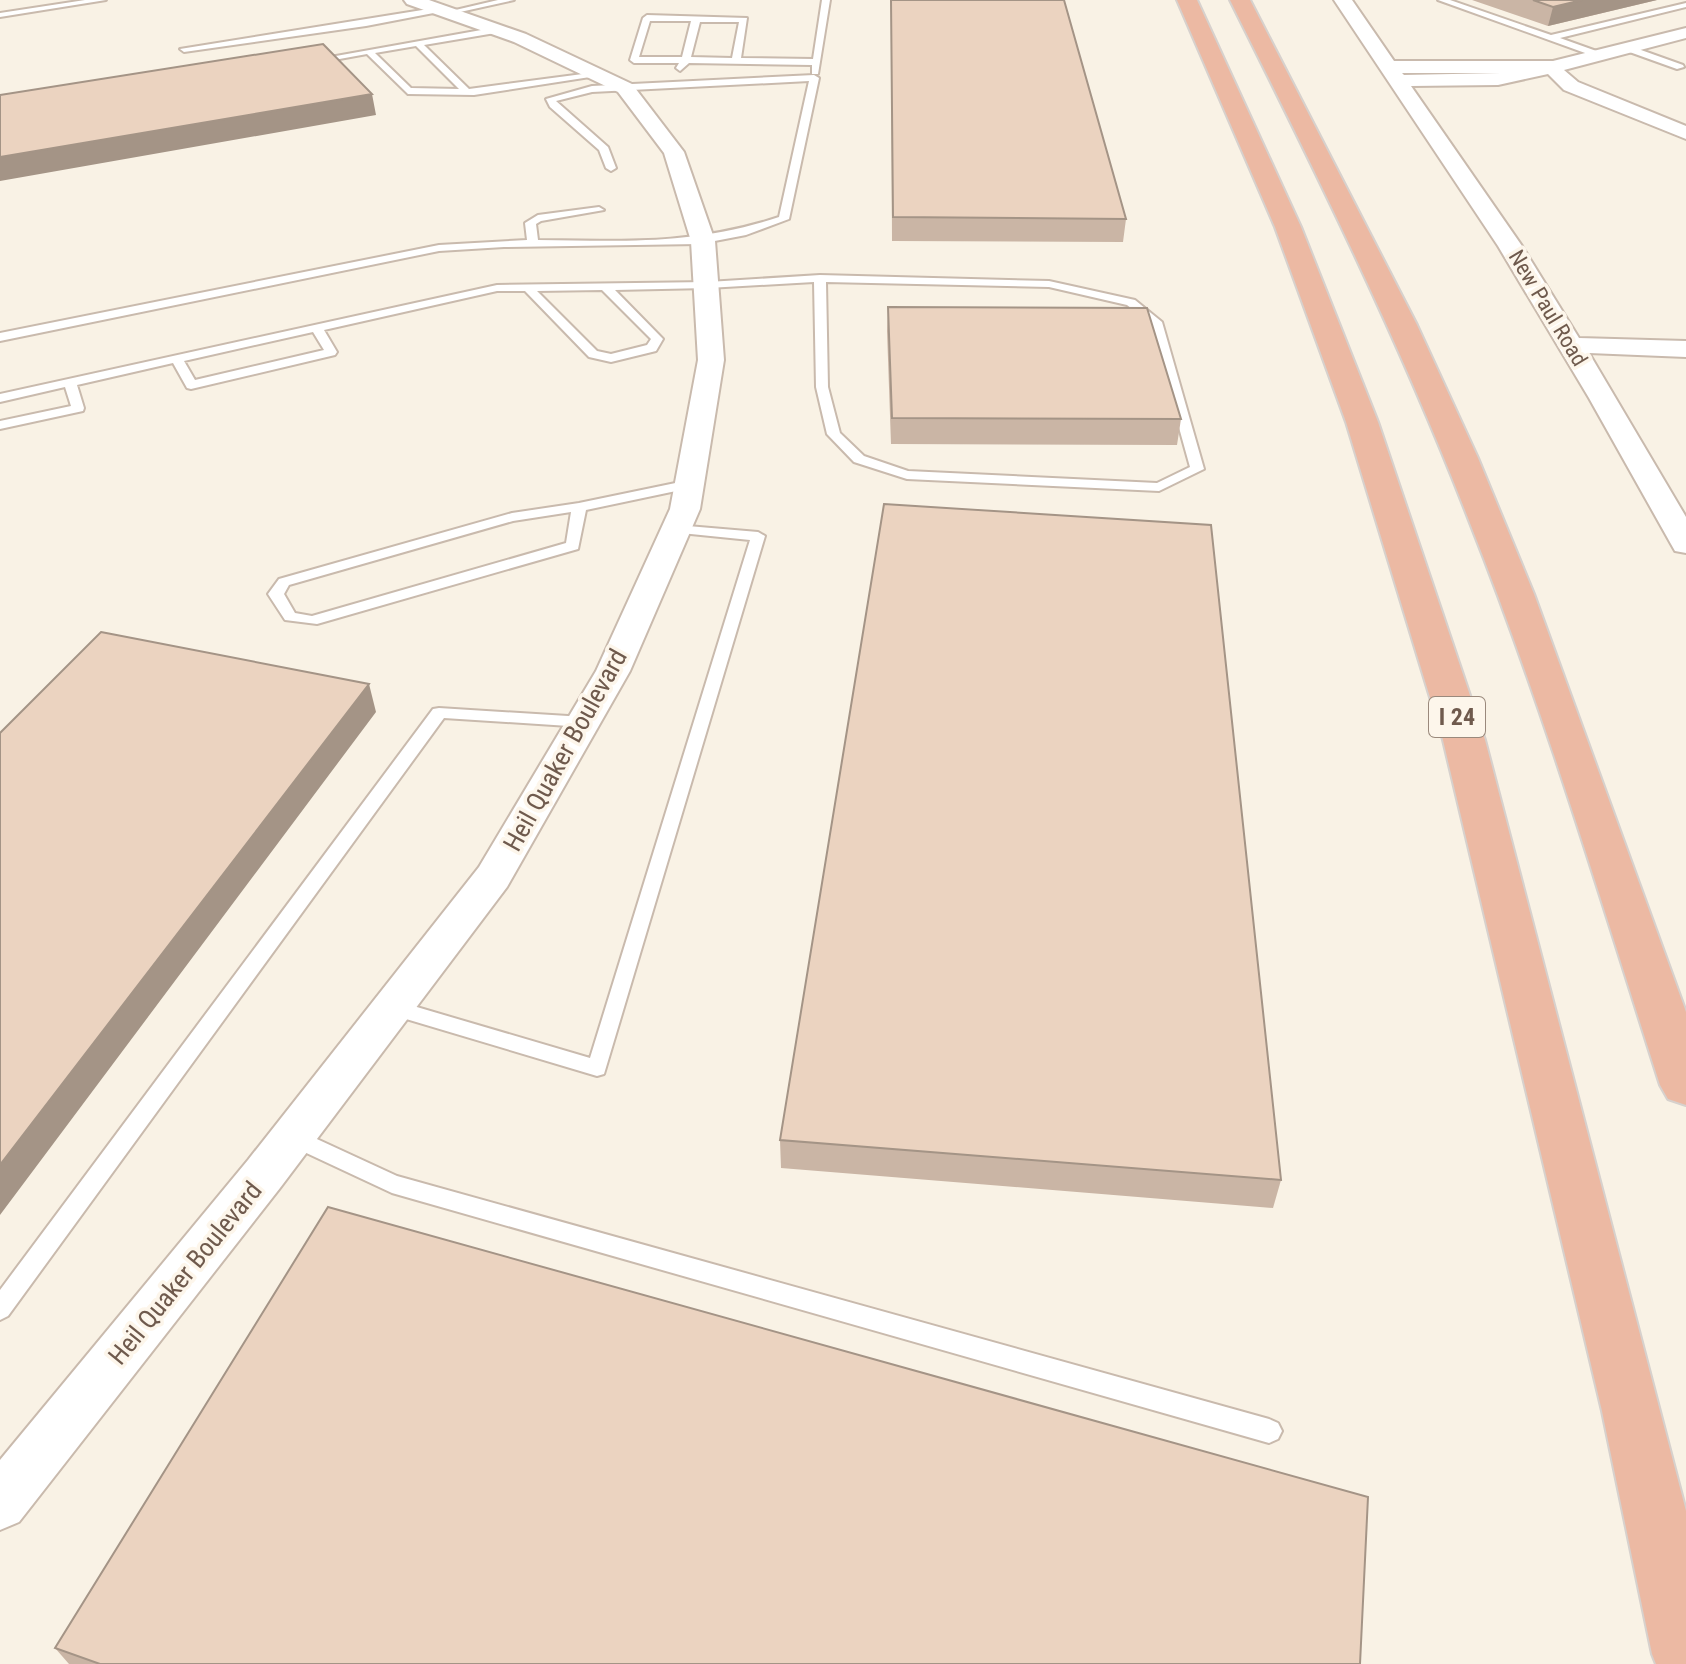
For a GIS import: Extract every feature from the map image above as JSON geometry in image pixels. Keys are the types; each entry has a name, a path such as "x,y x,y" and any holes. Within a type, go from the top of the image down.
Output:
{"highway":[{"name":"I 24","path":"1202,12 1402,321 1489,524 1568,733 1686,1085"},
{"name":"I 24","path":"1202,12 1362,422 1464,740 1618,1351 1686,1654"}],"street":[{"name":"New Paul Road","path":"1343,0 1510,246 1686,544"},
{"name":"Heil Quaker Boulevard","path":"0,1503 293,1137 493,877 613,671 685,509 711,360 703,241 674,152 611,82 496,8 435,7"},
{"path":"1392,74 1498,79 1686,33"},
{"path":"1553,67 1559,77 1571,86 1686,133"},
{"path":"1575,354 1685,355"}],"lane":[{"path":"0,15 102,0"},
{"path":"0,337 439,248 533,243 623,245 703,241 784,219 814,78 826,0"},
{"path":"1442,0 1599,55"},
{"path":"1551,38 1686,5"},
{"path":"184,49 366,23 435,7"},
{"path":"307,61 418,43 496,8"},
{"path":"736,61 744,20 647,18 634,60 817,62"},
{"path":"666,85 686,60 696,19"},
{"path":"418,43 467,92"},
{"path":"1627,48 1680,67"},
{"path":"369,51 408,91 467,92 611,82 666,85 814,78"},
{"path":"611,82 551,99 553,105 604,149 611,168"},
{"path":"533,243 530,223 538,218 599,210"},
{"path":"0,398 497,288 708,285 820,278 1049,284 1131,302 1156,322 1197,469 1159,487 907,475 859,459 834,434 822,387 820,278"},
{"path":"528,288 593,354 611,358 652,348 657,339 606,287"},
{"path":"177,359 191,385 331,352 317,328"},
{"path":"0,425 78,408 70,383"},
{"path":"579,507 573,546 312,621 290,617 276,594 284,582 299,577 512,517 690,484"},
{"path":"393,1008 597,1068 758,536 676,529"},
{"path":"0,1309 439,713 584,722"},
{"path":"293,1137 392,1184 1269,1431"}],"building":[{"path":"891,0 1064,0 1126,219 893,217"},
{"path":"1533,0 1582,0 1553,7"},
{"path":"323,44 372,94 0,157 0,95"},
{"path":"888,307 1147,308 1181,419 892,418"},
{"path":"884,504 1211,525 1281,1180 780,1140"},
{"path":"101,632 369,684 0,1165 0,733"},
{"path":"328,1207 1368,1497 1360,1664 100,1664 55,1648"}]}
